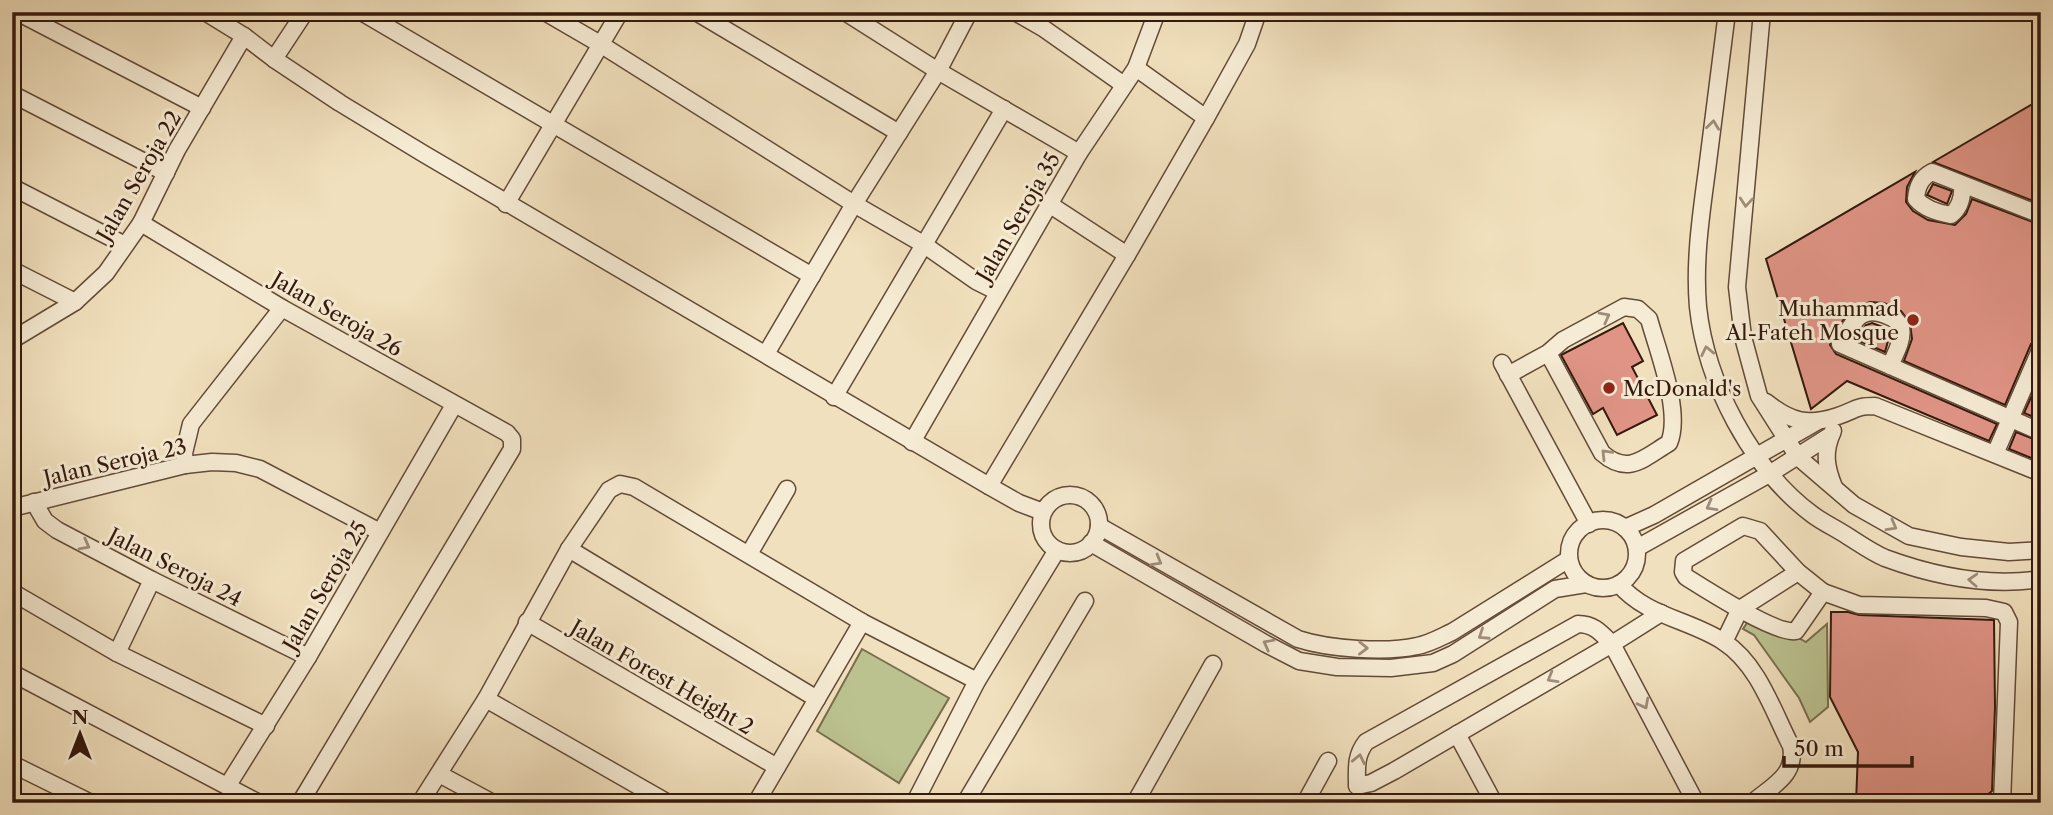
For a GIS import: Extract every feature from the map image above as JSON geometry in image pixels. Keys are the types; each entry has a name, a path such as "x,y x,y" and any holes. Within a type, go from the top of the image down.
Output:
{"street":[{"path":"18,12 202,108"},
{"path":"205,12 340,103 506,204 912,442 1019,503 1043,512"},
{"path":"274,59 305,12"},
{"path":"545,12 923,244 976,281 998,292"},
{"path":"506,204 620,12"},
{"path":"696,12 899,133"},
{"path":"845,12 938,71 1079,153"},
{"path":"766,354 854,204 938,71 969,12"},
{"path":"1015,12 1043,28 1124,85"},
{"path":"1043,28 1051,12"},
{"name":"Jalan Seroja 35","path":"912,442 1079,153 1136,68 1157,12"},
{"path":"989,486 1206,118 1247,44 1258,12"},
{"path":"1727,12 1697,267 1698,307 1708,359 1723,400 1771,473 1812,514 1883,558 1961,579 2021,582 2041,579"},
{"path":"1762,12 1737,287 1743,337 1759,396 1798,457 1854,505 1909,536 1961,547 1997,551 2041,550"},
{"path":"365,14 812,276"},
{"name":"Jalan Seroja 22","path":"12,340 75,302 106,273 141,223 166,173 244,36"},
{"path":"1136,68 1206,118"},
{"path":"12,94 166,173"},
{"path":"834,397 1003,109"},
{"path":"1962,184 2041,215"},
{"path":"12,187 125,245"},
{"path":"1049,204 1127,256"},
{"name":"Jalan Seroja 26","path":"141,223 282,308 507,433 512,439 512,449 300,803"},
{"path":"12,270 75,302"},
{"path":"1548,353 1602,453 1622,466 1630,466 1669,443 1673,434 1674,414 1649,319 1638,309 1624,307 1563,340 1548,353 1505,369 1589,524"},
{"path":"185,465 184,453 191,425 282,308"},
{"path":"1995,454 2041,348"},
{"path":"1890,366 2041,432"},
{"path":"1759,396 1787,417 1797,421 1818,421 1841,415 1858,406 1875,406 2041,473"},
{"name":"Jalan Seroja 25","path":"228,785 308,657 454,405"},
{"path":"1835,489 1825,456 1841,415"},
{"path":"1625,528 1654,515 1818,421"},
{"path":"1637,548 1771,473 1831,435"},
{"name":"Jalan Seroja 23","path":"12,508 185,465 236,463 260,469 380,532"},
{"path":"421,803 486,699 569,549 609,490 620,484 627,484 750,554 862,622 977,681"},
{"path":"750,554 787,489"},
{"path":"1072,495 1081,497 1095,509 1099,526 1091,544 1075,552 1057,550 1049,545 1041,529 1043,512 1055,499 1072,495"},
{"name":"Jalan Seroja 24","path":"34,502 45,521 57,530 308,657"},
{"path":"1608,521 1625,528 1633,537 1637,548 1634,569 1628,578 1619,584 1597,588 1578,577 1569,559 1573,538 1589,524 1608,521"},
{"path":"1099,526 1298,639 1316,645 1338,647 1392,648 1416,646 1432,641 1452,632 1569,559"},
{"path":"1823,592 1796,631 1791,632 1740,610 1686,577 1683,572 1684,561 1738,527 1749,526 1760,531 1798,572 1823,592 1859,605 1986,608 2004,612 2009,622 2002,803"},
{"path":"1091,544 1266,644 1299,660 1337,667 1391,668 1433,663 1453,654 1555,589 1586,584"},
{"path":"569,549 817,699"},
{"path":"925,803 917,797 977,681 1057,550"},
{"path":"1724,642 1740,610 1798,572"},
{"path":"117,653 152,580"},
{"path":"1619,584 1635,600 1724,642 1742,657 1752,671 1793,754 1788,771 1752,803"},
{"path":"12,592 117,653 266,726"},
{"path":"965,803 1085,601"},
{"path":"1357,794 1371,783 1612,644 1661,612"},
{"name":"Jalan Forest Height 2","path":"527,622 777,768"},
{"path":"756,803 862,622"},
{"path":"1357,794 1357,759 1366,742 1578,624 1587,624 1612,644 1696,803"},
{"path":"1135,803 1213,664"},
{"path":"12,673 259,803"},
{"path":"486,699 668,803"},
{"path":"1457,734 1494,803"},
{"path":"1305,803 1328,761"},
{"path":"12,764 91,803"},
{"path":"439,774 493,803"}],"green space":[{"path":"1749,620 1779,627 1806,642 1827,624 1828,707 1810,722 1799,698 1754,635 1743,629"},
{"path":"862,649 949,698 899,783 817,731"}],"building":[{"path":"2041,99 2041,204 1933,162"},
{"name":"Muhammad Al-Fateh Mosque","path":"1915,172 1907,187 1906,202 1913,211 1928,220 1955,225 1966,214 1972,199 2041,225 2041,338 2031,344 2005,405 1904,361 1912,339 1910,323 1901,311 1884,303 1870,302 1852,309 1830,345 1836,354 1997,424 1989,441 1847,381 1811,409 1766,259"},
{"path":"1933,184 1952,191 1947,204 1927,195"},
{"name":"McDonald's","path":"1623,323 1643,361 1632,367 1657,415 1617,435 1603,408 1593,414 1561,355"},
{"path":"1872,323 1891,330 1885,352 1855,339 1866,325"},
{"path":"2041,375 2041,420 2024,413"},
{"path":"2016,432 2041,442 2041,462 2009,449"},
{"path":"1831,612 1994,620 1992,791 1977,803 1856,803 1858,752 1830,697"}],"place":[{"name":"Muhammad Al-Fateh Mosque","path":"1913,320"},
{"name":"McDonald's","path":"1609,388"}]}
